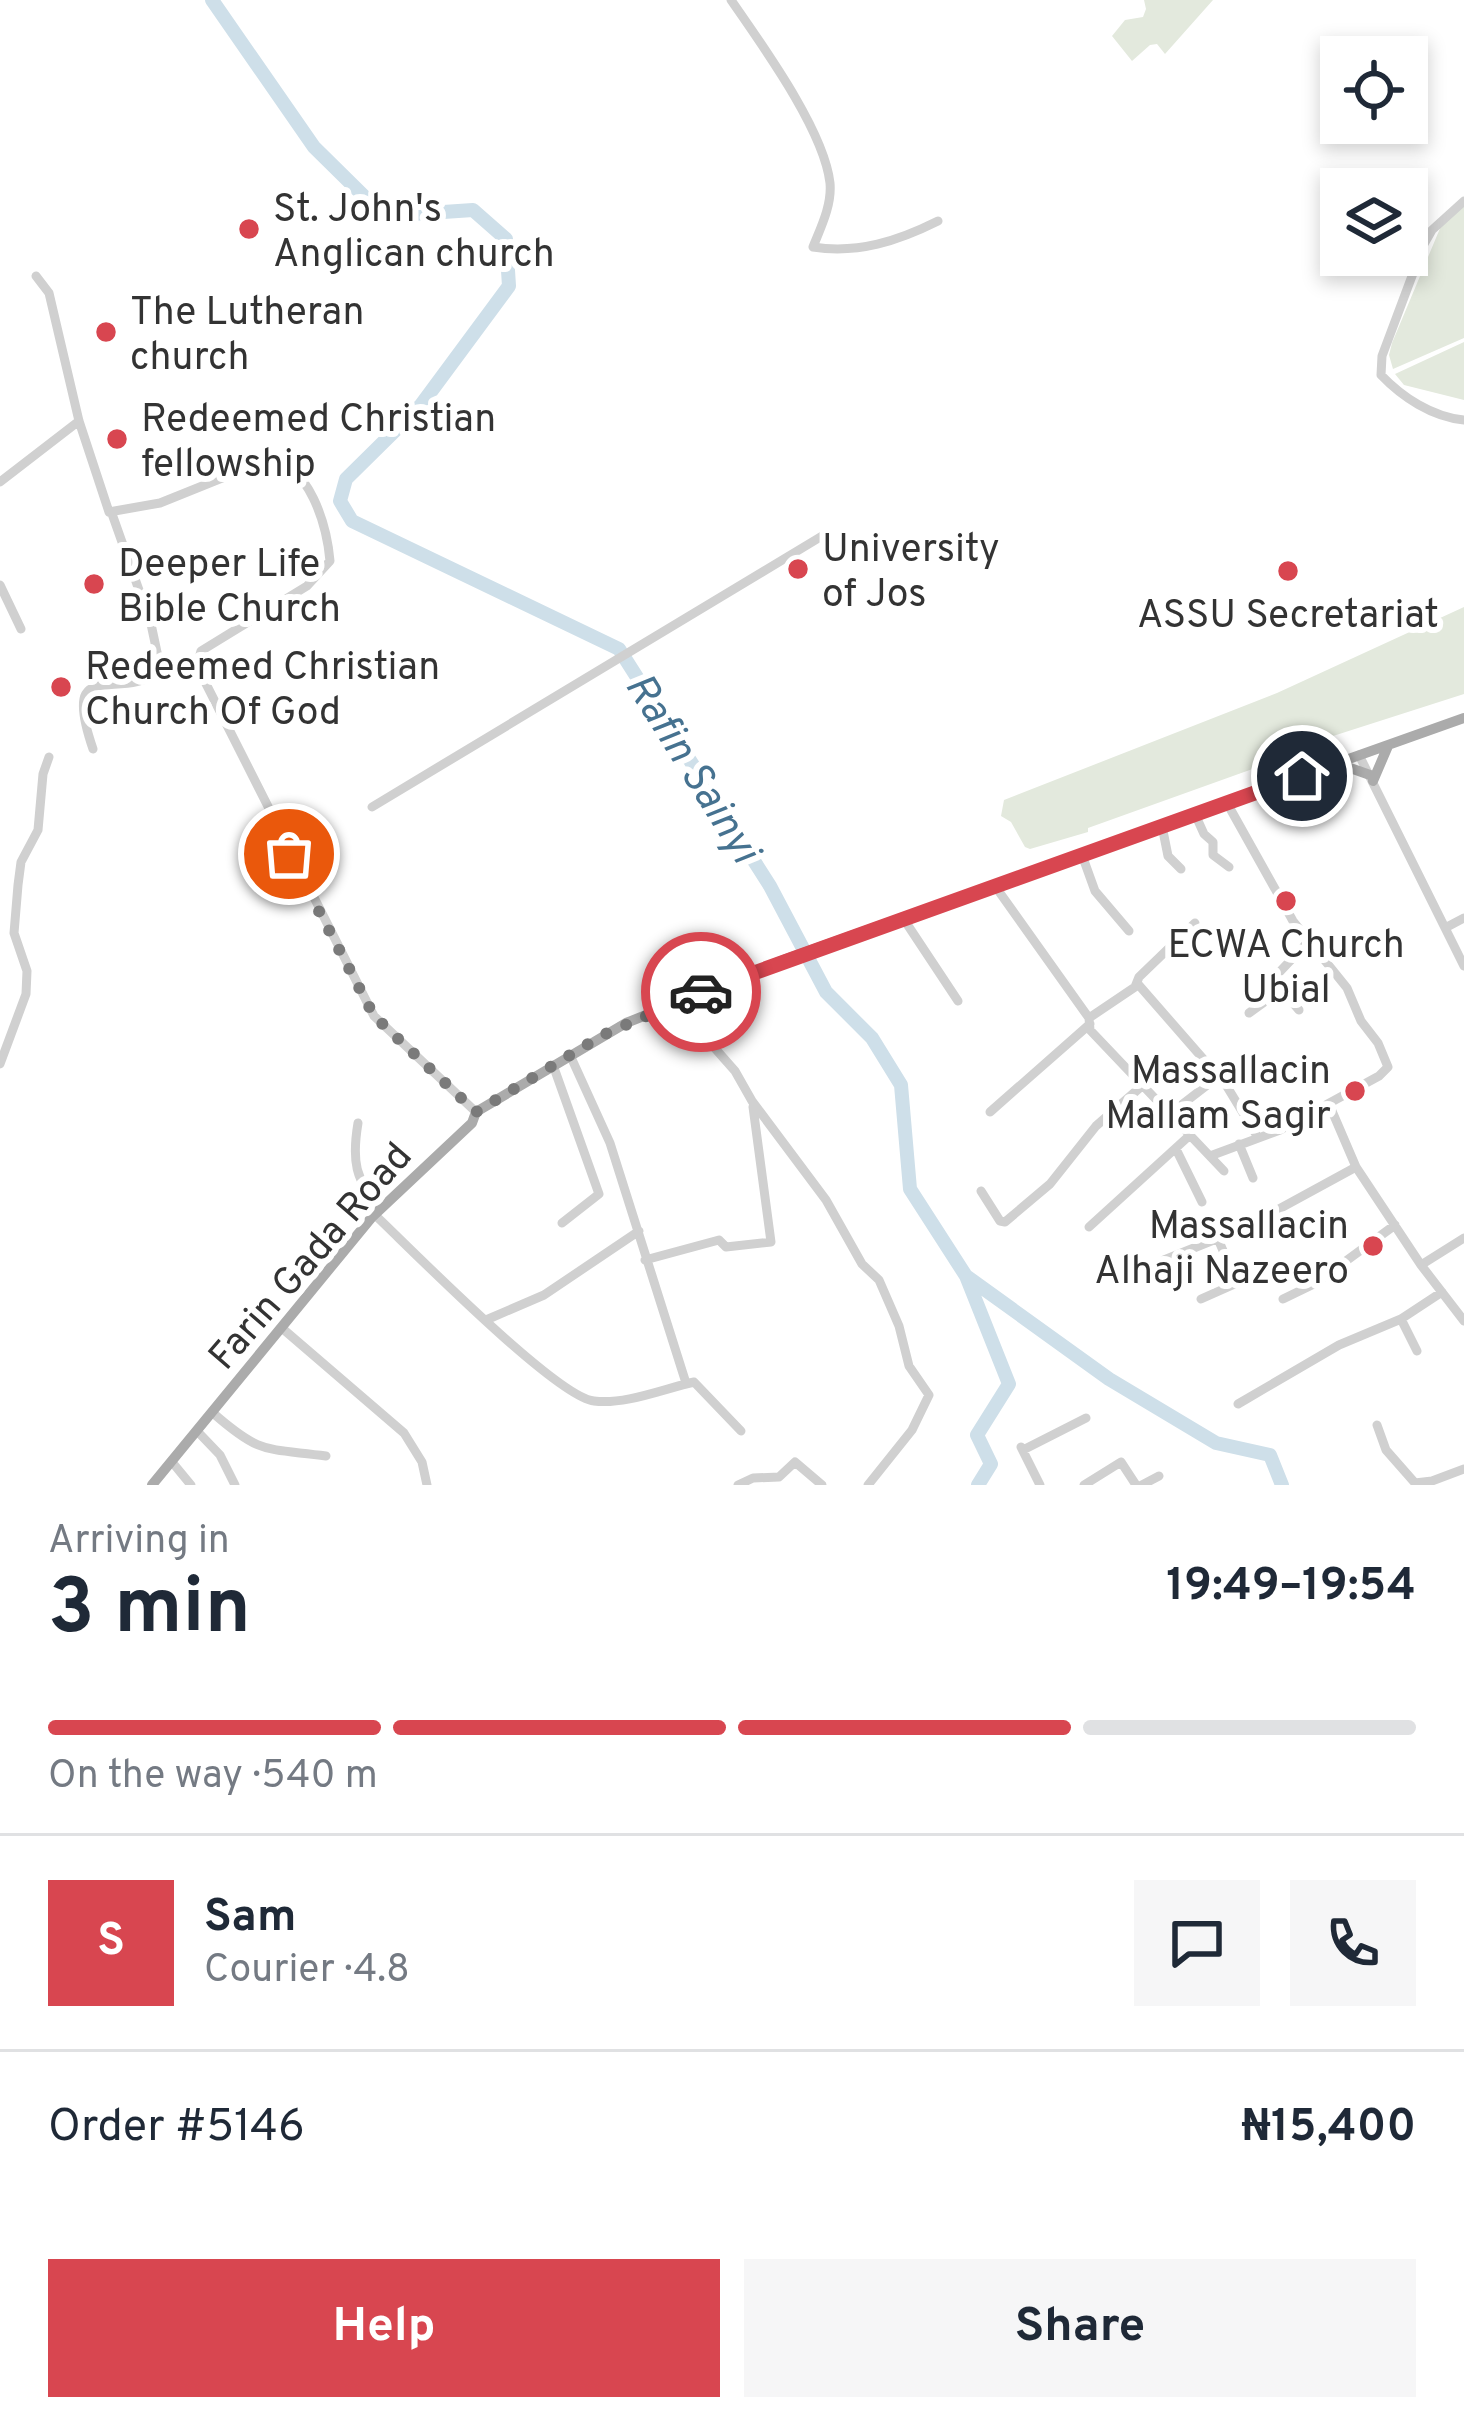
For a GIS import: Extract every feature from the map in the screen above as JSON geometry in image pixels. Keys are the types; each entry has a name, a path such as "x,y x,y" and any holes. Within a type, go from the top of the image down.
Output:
{"main road":[{"name":"Farin Gada Road","path":"152,1485 378,1211 472,1123 476,1112 570,1054 684,998 786,959 1464,718"},
{"path":"1336,764 1371,778 1388,745"}],"street":[{"path":"731,0 799,106 823,158 830,184 829,206 813,247 840,251 878,245 938,221"},
{"path":"1464,201 1432,230 1424,244 1382,356 1381,375 1402,397 1464,420"},
{"path":"36,276 49,293 79,422 151,624 161,671 149,679 97,686 82,697 93,749"},
{"path":"0,482 79,422"},
{"path":"111,512 160,503 267,460 279,460 293,469 312,496 330,561 307,586 201,651 197,666 374,1016 476,1112"},
{"path":"373,807 826,533"},
{"path":"0,585 21,629"},
{"path":"1359,755 1464,966"},
{"path":"0,1064 27,983 14,932 21,862 38,830 49,757"},
{"path":"1210,1156 1280,1130 1388,1067 1347,988 1308,942 1274,890 1227,803"},
{"path":"1196,814 1214,842 1213,855 1229,867"},
{"path":"1162,826 1168,856 1181,869"},
{"path":"1082,854 1095,892 1129,931"},
{"path":"995,886 1090,1021 1090,1030 1224,1171"},
{"path":"903,918 958,1001"},
{"path":"1445,928 1464,918"},
{"path":"0,920 14,932"},
{"path":"990,1112 1137,983 1195,923"},
{"path":"1299,1010 1273,979 1308,942"},
{"path":"1137,983 1219,1076 1257,1136"},
{"path":"1250,1013 1281,990"},
{"path":"684,998 698,1027 736,1071 752,1102 826,1200 862,1264 879,1280 899,1326 909,1366 929,1395 913,1430 868,1485"},
{"path":"0,1020 12,1027"},
{"path":"570,1054 610,1143 686,1384"},
{"path":"553,1065 599,1193 562,1222"},
{"path":"1171,1113 1219,1076"},
{"path":"981,1191 1005,1222 1050,1184 1096,1126 1143,1084"},
{"path":"645,1260 719,1240 726,1246 771,1242 752,1102"},
{"path":"1329,1104 1356,1167 1464,1321"},
{"path":"358,1123 356,1172 378,1211 541,1369 586,1400 618,1400 694,1382 741,1431"},
{"path":"1089,1227 1190,1136"},
{"path":"1239,1144 1253,1178"},
{"path":"1176,1149 1202,1202"},
{"path":"1164,1260 1218,1239 1356,1167"},
{"path":"1283,1299 1316,1283 1395,1225"},
{"path":"486,1320 544,1295 639,1231"},
{"path":"1421,1265 1464,1238"},
{"path":"1201,1299 1238,1283 1218,1239"},
{"path":"1238,1404 1442,1292"},
{"path":"1401,1318 1417,1351"},
{"path":"283,1329 404,1433 422,1462 427,1485"},
{"path":"213,1414 248,1444 326,1456"},
{"path":"1040,1485 1022,1448 1086,1418"},
{"path":"1377,1425 1386,1450 1415,1483 1464,1469"},
{"path":"198,1432 220,1455 235,1485"},
{"path":"172,1462 191,1485"},
{"path":"738,1485 753,1478 779,1478 794,1462 822,1485"},
{"path":"1084,1485 1121,1462 1139,1485 1159,1476"}],"shaded area":[{"path":"1144,0 1213,0 1165,54 1157,44 1150,45 1132,61 1112,36 1125,20 1143,17"},
{"path":"1464,205 1464,338 1393,369 1392,343 1420,276 1428,276 1428,257 1441,226"},
{"path":"1464,342 1464,400 1404,385 1395,374"},
{"path":"1464,607 1464,694 1333,736 1331,741 1088,828 1088,832 1030,849 1001,816 1004,800 1277,693"}],"waterway":[{"name":"Rafin Sainyi","path":"212,0 314,147 384,216 473,210 506,239 509,286 421,405 346,479 340,501 352,521 619,649 770,886 826,992 872,1038 901,1085 910,1189 966,1276 1109,1379 1216,1443 1270,1455 1282,1485"},
{"path":"966,1276 1009,1384 977,1435 991,1464 978,1485"}],"way so far":[{"path":"289,854 374,1016 476,1112 603,1035 701,992"}],"place":[{"name":"St. John's Anglican church","path":"249,229"},
{"name":"The Lutheran church","path":"106,332"},
{"name":"Redeemed Christian fellowship","path":"117,439"},
{"name":"University of Jos","path":"798,569"},
{"name":"ASSU Secretariat","path":"1288,571"},
{"name":"Deeper Life Bible Church","path":"94,584"},
{"name":"Redeemed Christian Church Of God","path":"61,687"},
{"name":"ECWA Church Ubial","path":"1286,901"},
{"name":"Massallacin Mallam Sagir","path":"1355,1091"},
{"name":"Massallacin Alhaji Nazeero","path":"1373,1246"}],"route":[{"path":"701,992 1302,776"}]}
